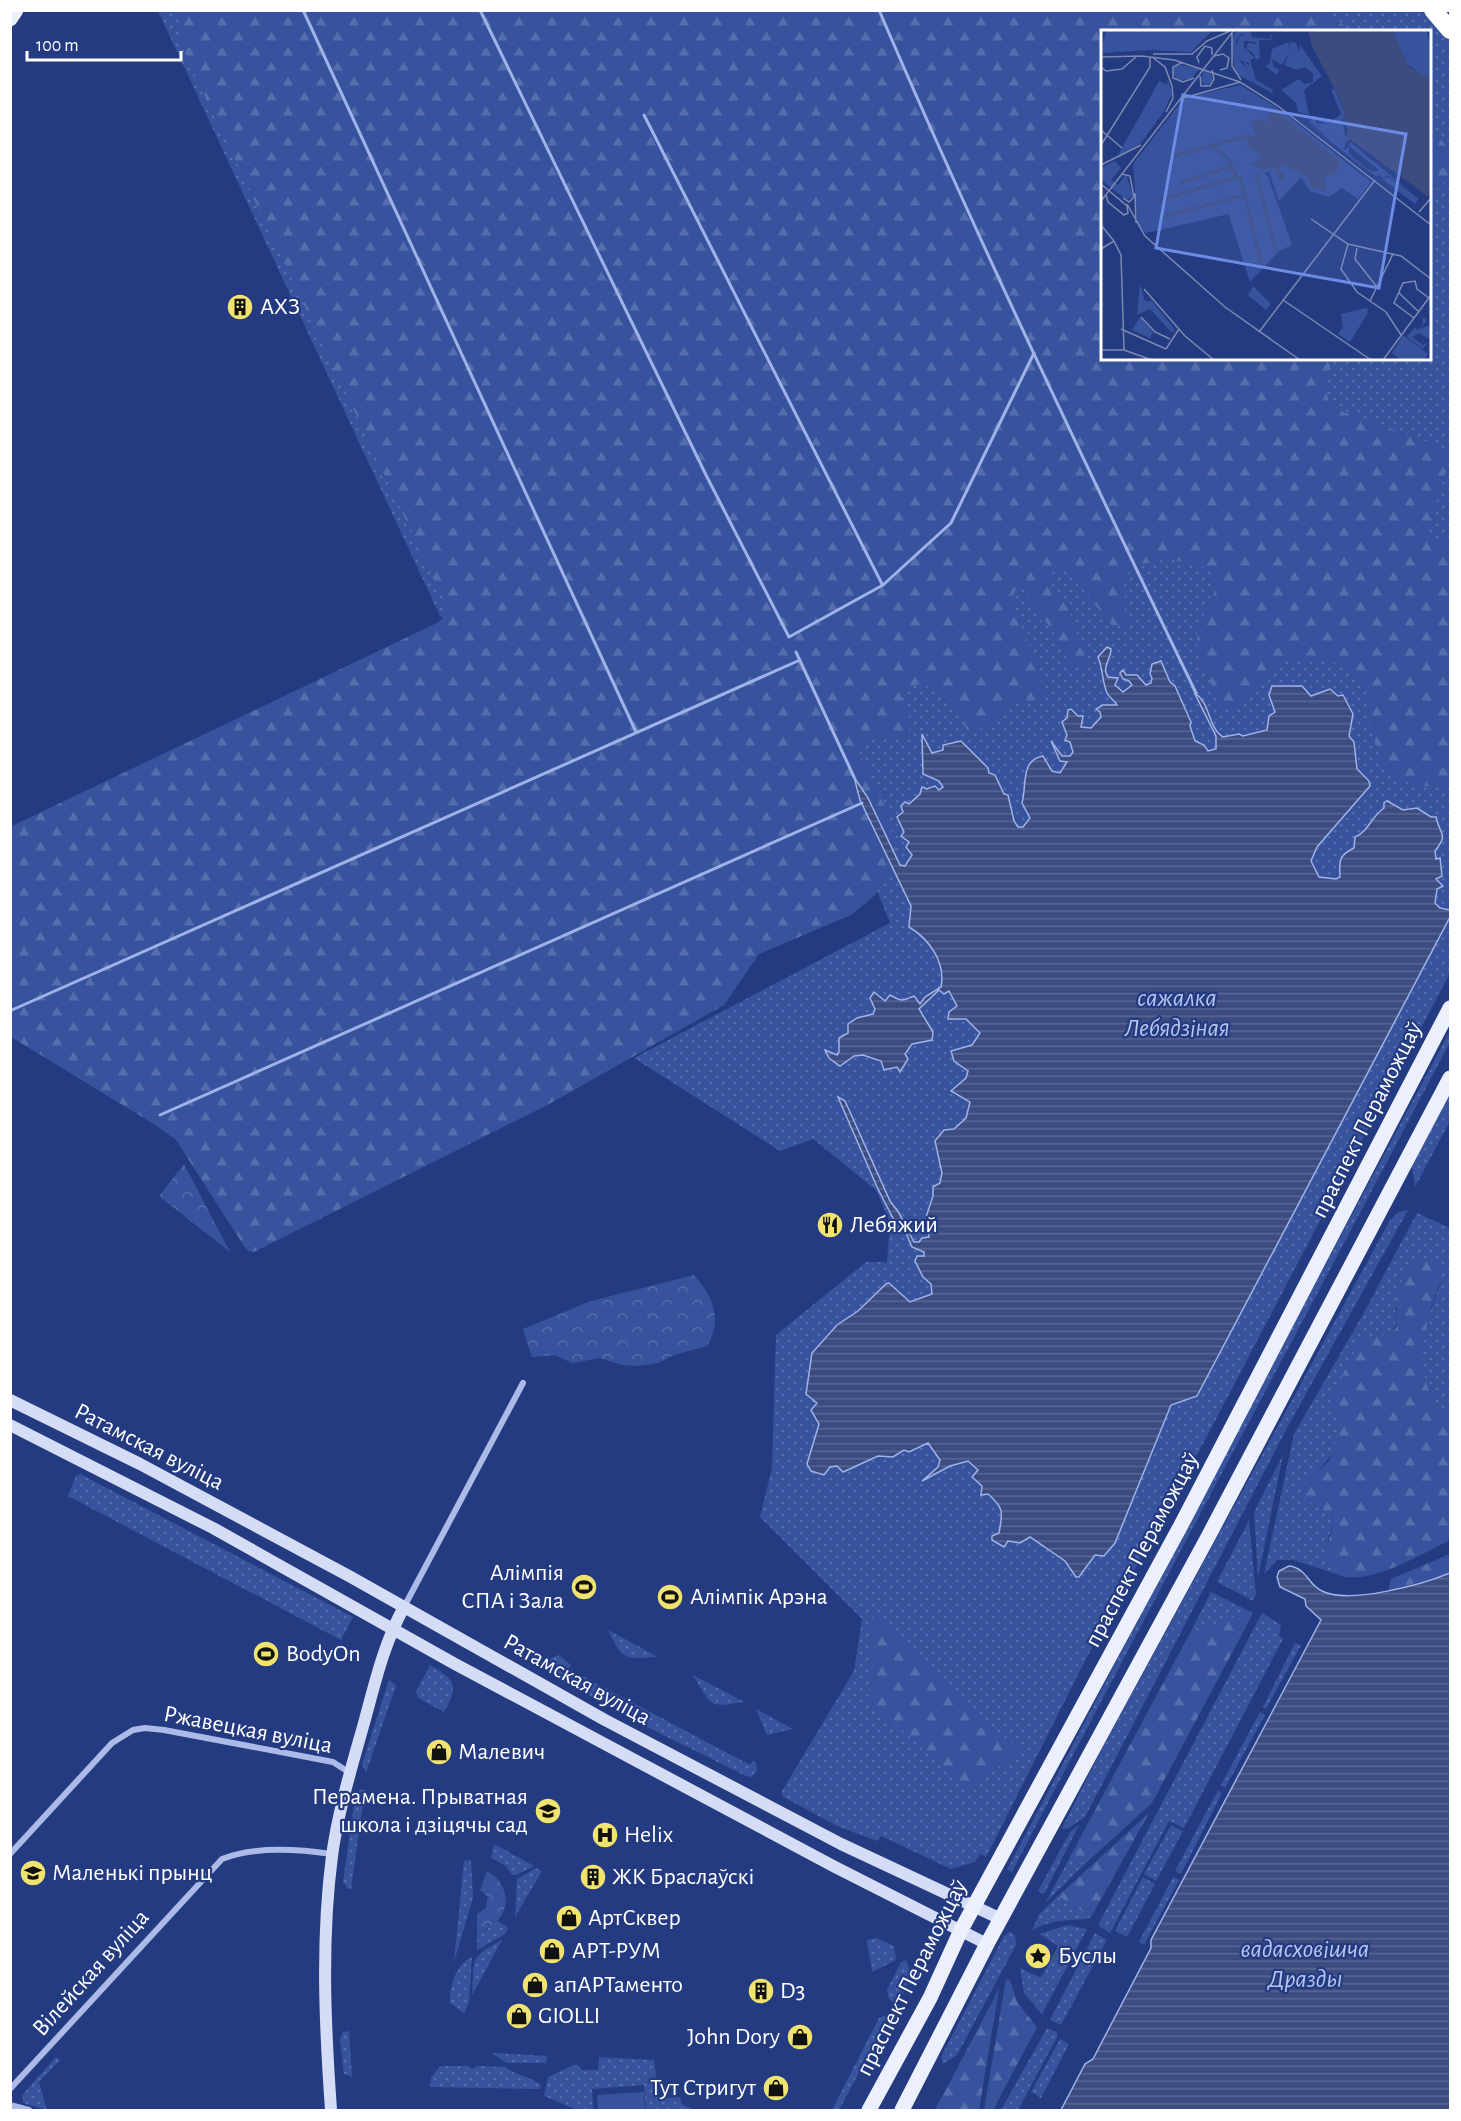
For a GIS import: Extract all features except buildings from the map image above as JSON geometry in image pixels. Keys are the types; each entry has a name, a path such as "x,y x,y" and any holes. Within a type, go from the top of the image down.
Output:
{"highway":[{"path":"1433,10 1450,30"}],"main road":[{"path":"10,19 16,10"},
{"name":"праспект Пераможцаў","path":"868,2110 930,1998 961,1930 1180,1527 1450,1008"},
{"name":"праспект Пераможцаў","path":"902,2110 1000,1919 1208,1537 1450,1078"},
{"name":"Ратамская вуліца","path":"10,1400 140,1464 404,1607 615,1726 841,1844 1000,1919"},
{"name":"Ратамская вуліца","path":"10,1425 222,1533 699,1795 987,1944"},
{"path":"331,2110 323,1981 332,1854 350,1773 392,1628 404,1607"}],"street":[{"path":"404,1607 522,1383"},
{"name":"Ржавецкая вуліца","path":"10,1854 56,1807 103,1752 121,1737 139,1729 164,1730 333,1762 350,1773"},
{"name":"Вілейская вуліца","path":"10,2089 222,1859 248,1852 312,1851 332,1854"},
{"path":"10,2105 29,2110"}],"green space":[{"path":"1326,10 1349,30 1101,30 1101,360 1332,360 1327,378 1327,392 1335,409 1436,445 1449,453 1449,461 1428,530 1431,536 1450,545 1450,783 1441,786 1414,784 1400,779 1389,770 1376,746 1366,688 1359,678 1338,664 1312,658 1286,661 1269,672 1233,709 1225,709 1217,702 1209,678 1203,672 1197,644 1197,626 1212,601 1216,583 1213,574 1201,566 1170,559 1140,564 1124,579 1126,622 1113,626 1065,569 1059,568 1049,575 1049,580 1070,612 1084,651 1084,667 1071,668 1056,636 1023,589 1015,591 1011,600 1041,674 1042,699 1033,703 1023,700 1014,702 994,723 982,729 967,730 950,699 939,691 918,684 901,693 910,721 907,733 897,738 873,734 864,739 860,754 884,805 896,849 890,873 875,895 851,915 759,954 724,1005 551,1103 254,1252 248,1251 176,1140 157,1126 11,1037 10,827 439,622 449,611 188,60 181,42 181,11"},
{"path":"1419,10 1435,22 1450,42 1450,973 1205,1440 1086,1659 986,1857 980,1854 975,1862 951,1869 881,1836 877,1841 837,1826 782,1796 782,1791 854,1671 862,1619 760,1517 772,1468 776,1335 866,1262 887,1262 890,1222 876,1190 813,1139 780,1151 634,1058 890,923 786,662 642,720 440,616 158,11"},
{"path":"1431,126 1450,151 1450,177 1431,194"},
{"path":"1450,1031 1450,1042 1012,1872 1007,1870 1282,1346"},
{"path":"1450,1091 1450,1121 1415,1187 1412,1164"},
{"path":"184,1164 230,1252 159,1196"},
{"path":"1408,1210 1287,1428 1085,1817 1067,1829 1062,1828 1102,1749 1390,1220 1399,1212"},
{"path":"1417,1213 1450,1228 1450,1411 1444,1412 1433,1398 1426,1383 1423,1366 1425,1332 1441,1282 1395,1308 1396,1322 1392,1331 1382,1337 1368,1339 1331,1408 1342,1420 1338,1437 1328,1459 1310,1476 1315,1506 1325,1510 1333,1519 1328,1540 1330,1557 1338,1569 1349,1578 1293,1560 1277,1560 1264,1574 1294,1434 1361,1318"},
{"path":"1416,1260 1432,1260 1442,1273 1428,1319 1423,1361 1424,1375 1434,1401 1444,1412 1450,1411 1450,1540 1383,1571 1364,1576 1347,1577 1334,1571 1327,1557 1332,1516 1306,1500 1302,1492 1304,1483 1330,1459 1342,1420 1331,1408 1330,1400 1358,1344 1396,1328 1397,1288"},
{"path":"694,1275 711,1300 714,1309 714,1327 707,1346 674,1355 658,1363 638,1366 622,1365 600,1358 572,1363 555,1355 532,1357 523,1329 591,1301"},
{"path":"1283,1455 1258,1577 1254,1512"},
{"path":"80,1474 353,1617 341,1640 68,1496 76,1476"},
{"path":"1249,1520 1256,1595 1253,1601 1217,1582"},
{"path":"1450,1554 1450,1573 1388,1591 1391,1579"},
{"path":"1211,1592 1253,1613 1251,1617 1237,1616 1190,1633"},
{"path":"873,1613 964,1702 1022,1752 967,1787 869,1701"},
{"path":"1262,1613 1281,1625 1279,1635 1283,1639 1184,1828 1169,1821 1110,1933 1098,1925"},
{"path":"1237,1616 1251,1617 1152,1803 1085,1864 1072,1853 1190,1633"},
{"path":"608,1630 658,1657 632,1658 626,1656 618,1648"},
{"path":"1295,1643 1301,1645 1266,1709 1263,1707"},
{"path":"559,1655 571,1665 569,1669 750,1765 753,1761 756,1763 757,1771 751,1777 746,1776 643,1725 552,1674 548,1663 551,1658"},
{"path":"430,1665 445,1675 452,1684 452,1696 444,1712 418,1698 416,1692"},
{"path":"693,1675 744,1702 723,1705 712,1702"},
{"path":"389,1680 396,1685 366,1773 362,1764"},
{"path":"756,1709 793,1729 767,1735"},
{"path":"1260,1712 1265,1715 1225,1788 1221,1785"},
{"path":"359,1790 365,1790 351,1889 348,1889 343,1882 355,1797"},
{"path":"1218,1790 1222,1793 1181,1874 1175,1871"},
{"path":"1149,1813 1091,1917 1058,1896"},
{"path":"1079,1825 1044,1894 1038,1891 1070,1832"},
{"path":"1171,1825 1183,1831 1156,1881 1144,1874"},
{"path":"494,1844 534,1866 512,1875 506,1866 491,1858"},
{"path":"1072,1853 1085,1864 1046,1902"},
{"path":"471,1860 473,1898 454,1962 464,1861"},
{"path":"536,1868 542,1871 515,1917 517,1879"},
{"path":"487,1871 502,1886 505,1905 497,1922 477,1932 477,1914 486,1908 488,1897 480,1890"},
{"path":"1143,1877 1155,1884 1127,1937 1115,1931"},
{"path":"1173,1877 1179,1880 1144,1945 1139,1942"},
{"path":"1058,1896 1091,1917 1049,1923 1032,1931 1039,1914"},
{"path":"498,1921 508,1928 505,1934 477,1950 477,1932 486,1930"},
{"path":"1068,1925 1087,1929 1042,2014 1024,1993 1020,1968 1041,1978 1058,1946 1039,1934"},
{"path":"1010,1932 1015,1935 1016,1945 957,2055 943,2064 941,2057 1004,1936"},
{"path":"1095,1933 1107,1940 1061,2025 1050,2020"},
{"path":"876,1938 894,1946 896,1960 872,1972 867,1940"},
{"path":"502,1940 472,1995 475,1961 483,1951"},
{"path":"472,1957 469,2002 464,2013 450,2003 451,1990 461,1965"},
{"path":"906,1960 912,1976 901,1998 894,2003 889,1999 887,1990 901,1962"},
{"path":"1006,1979 1010,1980 1017,2002 1037,2027 993,2110 984,2110"},
{"path":"999,1989 979,2110 935,2110"},
{"path":"891,2013 839,2110 832,2110 879,2018"},
{"path":"1047,2028 1057,2032 1057,2037 1018,2110 1001,2110"},
{"path":"349,2031 352,2077 344,2074 340,2039 343,2032"},
{"path":"1060,2039 1069,2044 1041,2098 1031,2092"},
{"path":"492,2053 547,2056 546,2063 507,2063"},
{"path":"56,2057 60,2060 39,2082 47,2110 23,2103 22,2095"},
{"path":"599,2057 654,2060 659,2099 680,2097 682,2104 694,2110 646,2110 644,2085 592,2089 593,2110 577,2110 544,2096 548,2077 576,2064 582,2070 598,2070"},
{"path":"440,2066 468,2066 472,2069 477,2066 505,2067 541,2085 540,2089 430,2087 431,2078"},
{"path":"644,2092 645,2110 598,2110 597,2095"}],"water":[{"name":"сажалка Лебядзіная","path":"1107,647 1111,649 1106,673 1108,677 1118,678 1115,685 1123,692 1132,685 1123,679 1120,673 1123,670 1126,675 1137,675 1146,685 1151,683 1152,664 1161,661 1191,722 1190,726 1195,741 1204,745 1208,751 1216,749 1216,736 1195,694 1204,702 1214,727 1223,737 1239,734 1243,736 1267,730 1269,716 1275,712 1269,695 1272,686 1302,686 1311,696 1330,689 1338,696 1343,695 1353,714 1349,736 1354,742 1357,769 1369,781 1370,786 1317,847 1311,861 1319,877 1336,879 1340,877 1340,863 1343,856 1354,848 1355,837 1364,831 1384,808 1384,803 1387,801 1403,810 1417,808 1431,817 1436,817 1443,837 1435,851 1436,859 1440,858 1442,876 1436,879 1443,886 1437,889 1435,903 1440,908 1450,910 1450,917 1197,1396 1171,1405 1115,1543 1104,1556 1095,1555 1079,1577 1076,1577 1065,1561 1030,1537 1020,1543 1008,1541 1004,1547 992,1540 992,1536 999,1533 1000,1507 988,1494 981,1495 982,1486 972,1477 978,1470 968,1461 950,1466 922,1481 938,1467 940,1460 928,1443 909,1452 904,1450 893,1457 878,1456 843,1472 837,1466 830,1467 824,1475 811,1471 807,1464 819,1424 811,1410 817,1403 806,1394 812,1353 837,1325 858,1311 886,1284 889,1283 910,1302 932,1294 931,1284 923,1277 915,1261 917,1256 924,1256 924,1252 912,1247 906,1233 898,1228 877,1187 838,1097 845,1101 890,1201 914,1242 919,1242 922,1238 929,1237 927,1214 933,1196 933,1187 940,1183 942,1173 935,1141 944,1130 954,1129 966,1118 970,1102 951,1091 966,1078 968,1071 954,1061 951,1051 972,1045 980,1033 966,1019 948,1019 949,1012 957,1006 949,991 944,994 939,990 919,1009 933,1032 932,1040 912,1044 905,1054 908,1059 900,1072 897,1067 884,1070 881,1061 863,1055 854,1056 840,1066 829,1058 825,1050 837,1055 839,1038 848,1033 848,1024 857,1018 873,1014 875,1009 870,998 874,992 885,1001 890,995 903,1000 914,996 920,1004 925,997 941,987 942,978 934,952 923,938 909,927 911,906 860,800 854,777 868,798 900,865 905,866 912,855 906,847 909,842 901,836 904,832 897,817 903,812 901,806 905,802 909,804 920,794 922,787 927,789 935,786 939,790 943,787 939,781 923,774 922,734 932,753 943,750 943,745 961,741 988,768 989,773 995,775 1004,794 1008,795 1014,821 1018,827 1023,827 1030,818 1022,803 1026,775 1031,763 1043,756 1052,771 1060,773 1067,762 1060,761 1051,741 1062,756 1070,756 1073,752 1070,742 1065,740 1067,735 1062,722 1067,718 1068,710 1071,709 1078,716 1083,716 1081,727 1091,728 1101,717 1100,712 1096,709 1103,705 1117,705 1107,693 1098,657"},
{"name":"вадасховішча Дразды","path":"1289,1566 1304,1573 1313,1585 1322,1591 1334,1595 1350,1596 1405,1587 1450,1573 1450,2110 1061,2110 1085,2064 1093,2059 1151,1948 1151,1940 1321,1620 1306,1606 1305,1599 1280,1587 1277,1577 1279,1571"}],"waterway":[{"path":"303,10 636,732"},
{"path":"480,10 706,475 789,637 883,585 951,523 1034,353"},
{"path":"879,10 994,268 1196,693"},
{"path":"644,115 882,584"},
{"path":"796,652 854,777"},
{"path":"12,1010 800,660"},
{"path":"160,1115 862,803"}],"place":[{"name":"АХЗ","path":"240,307"},
{"name":"Лебяжий","path":"830,1225"},
{"name":"Алімпія СПА і Зала","path":"584,1587"},
{"name":"Алімпік Арэна","path":"670,1597"},
{"name":"BodyOn","path":"266,1654"},
{"name":"Малевич","path":"439,1752"},
{"name":"Перамена. Прыватная школа і дзіцячы сад","path":"548,1811"},
{"name":"Helix","path":"605,1835"},
{"name":"Маленькі прынц","path":"33,1873"},
{"name":"ЖК Браслаўскі","path":"593,1877"},
{"name":"АртСквер","path":"569,1918"},
{"name":"АРТ-РУМ","path":"552,1951"},
{"name":"Буслы","path":"1038,1956"},
{"name":"апАРТаменто","path":"535,1985"},
{"name":"D3","path":"761,1991"},
{"name":"GIOLLI","path":"519,2016"},
{"name":"John Dory","path":"800,2037"},
{"name":"Тут Стригут","path":"776,2088"}]}
